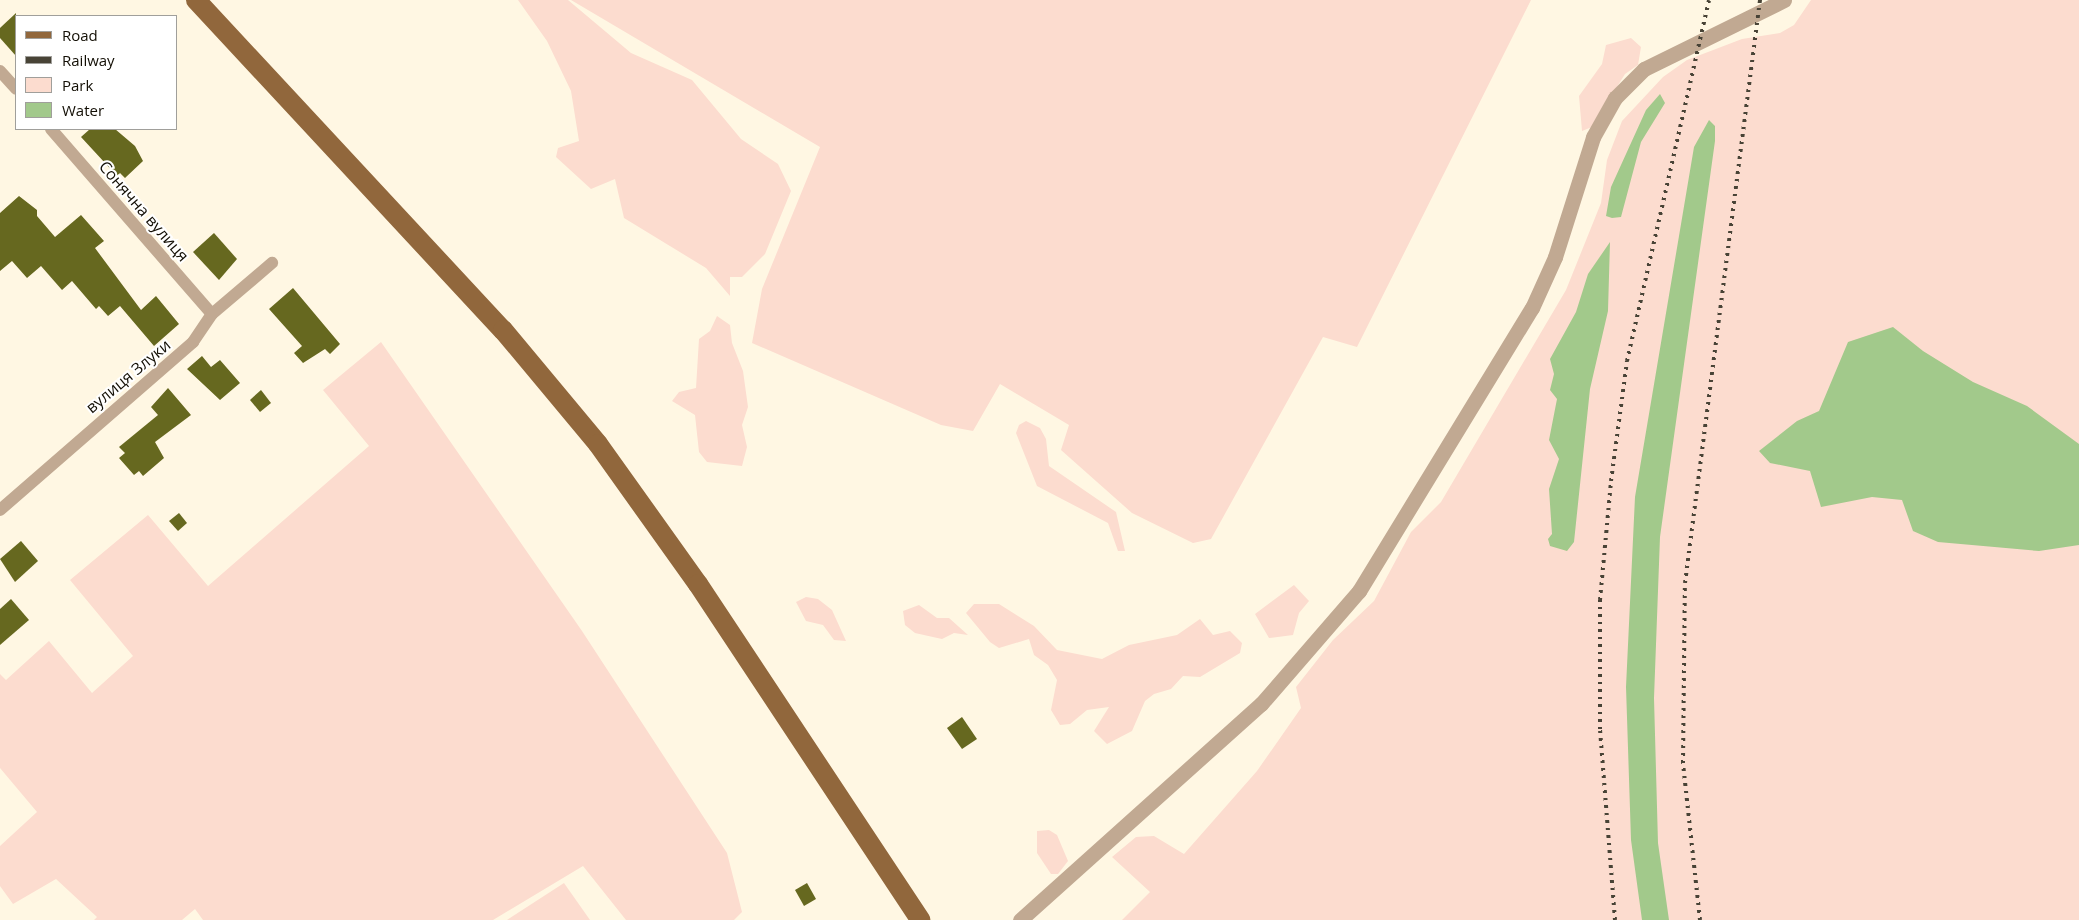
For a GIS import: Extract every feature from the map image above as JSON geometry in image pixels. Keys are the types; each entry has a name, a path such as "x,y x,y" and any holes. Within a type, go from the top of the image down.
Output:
{"main road":[{"path":"196,0 503,330 598,444 698,584 920,920"}],"street":[{"path":"1020,920 1262,704 1359,591 1532,308 1555,258 1593,137 1615,98 1644,69 1784,0"},
{"path":"0,71 15,89"},
{"name":"Сонячна вулиця","path":"52,130 212,314"},
{"name":"вулиця Злуки","path":"0,510 192,342 212,314 272,263"}],"green space":[{"path":"518,0 568,0 631,53 692,80 741,139 778,164 791,191 765,254 742,277 730,277 730,296 706,268 624,218 615,179 591,189 556,157 558,148 579,141 571,91 547,41"},
{"path":"571,0 1531,0 1357,347 1323,337 1211,539 1193,543 1132,513 1061,450 1069,425 1000,384 973,431 941,425 752,343 762,289 820,147"},
{"path":"1811,0 2079,0 2079,920 1122,920 1150,892 1112,857 1136,837 1154,836 1184,854 1257,771 1301,708 1296,687 1333,640 1374,601 1411,532 1441,502 1566,290 1601,203 1607,160 1622,121 1663,77 1687,60 1742,39 1780,33 1794,25"},
{"path":"1631,38 1641,47 1638,65 1625,74 1592,127 1582,131 1579,96 1602,64 1606,45"},
{"path":"717,316 730,325 732,343 743,371 748,407 742,425 747,447 742,466 707,462 699,452 695,415 672,401 679,392 696,388 699,339 710,331"},
{"path":"381,342 582,631 727,853 742,912 734,920 626,920 583,866 493,920 203,920 195,909 182,920 94,920 97,917 56,879 13,904 0,886 0,846 37,812 0,768 0,674 6,680 49,641 92,693 133,656 70,580 148,515 208,586 369,446 323,390"},
{"path":"1026,421 1040,428 1046,439 1049,466 1116,512 1125,551 1118,551 1108,523 1037,486 1016,433 1019,425"},
{"path":"1294,585 1309,601 1299,613 1293,635 1269,638 1255,614"},
{"path":"806,597 818,599 832,610 846,641 834,640 823,625 806,621 796,602"},
{"path":"974,604 999,604 1034,626 1057,650 1102,659 1129,645 1177,635 1200,619 1213,635 1230,631 1242,643 1240,653 1200,677 1183,676 1171,689 1154,694 1145,701 1132,731 1107,744 1094,731 1109,707 1087,710 1070,724 1060,725 1051,710 1057,680 1048,665 1034,655 1029,639 999,648 990,642 966,613"},
{"path":"919,605 937,618 949,618 968,635 954,633 942,639 915,633 905,625 903,611"},
{"path":"1049,830 1057,835 1068,861 1058,874 1051,874 1037,853 1037,831"},
{"path":"564,883 590,920 507,920"}],"water":[{"path":"1660,94 1665,103 1641,142 1621,217 1612,218 1606,216 1611,187 1646,110"},
{"path":"1709,120 1715,126 1715,141 1660,537 1654,698 1658,843 1669,920 1642,920 1631,840 1626,687 1635,497 1694,147"},
{"path":"1610,242 1608,311 1590,389 1574,542 1567,551 1550,546 1548,539 1552,534 1549,489 1559,459 1549,440 1557,399 1550,390 1554,374 1550,359 1576,312 1588,274"},
{"path":"1893,327 1923,351 1973,382 2027,406 2079,444 2079,545 2039,551 1938,542 1913,531 1902,500 1872,497 1821,507 1810,471 1770,463 1759,451 1797,421 1819,411 1848,342"}],"building":[{"path":"16,13 15,55 0,38 0,28"},
{"path":"89,130 116,130 135,146 143,161 125,178 120,173 117,176 81,137"},
{"path":"19,196 37,210 37,216 55,237 81,215 104,241 95,248 141,310 156,296 179,324 154,346 120,306 108,316 99,306 96,309 72,281 62,290 41,266 27,278 12,261 0,271 0,213"},
{"path":"214,233 237,259 219,280 193,252"},
{"path":"293,288 340,344 330,354 325,349 303,363 294,353 302,346 269,309"},
{"path":"202,356 211,367 220,360 240,383 220,400 187,369"},
{"path":"168,388 191,415 155,442 164,458 143,476 139,471 134,475 119,458 125,453 119,447 158,415 151,407"},
{"path":"261,390 271,403 260,412 250,400"},
{"path":"179,513 187,523 178,531 169,521"},
{"path":"21,541 38,561 15,582 0,559"},
{"path":"11,599 29,620 0,645 0,609"},
{"path":"962,717 977,739 962,749 947,728"},
{"path":"807,883 816,899 804,906 795,890"}],"railway":[{"path":"1615,920 1600,729 1600,600 1611,481 1627,361 1709,0"},
{"path":"1700,920 1683,763 1685,583 1760,0"}]}
